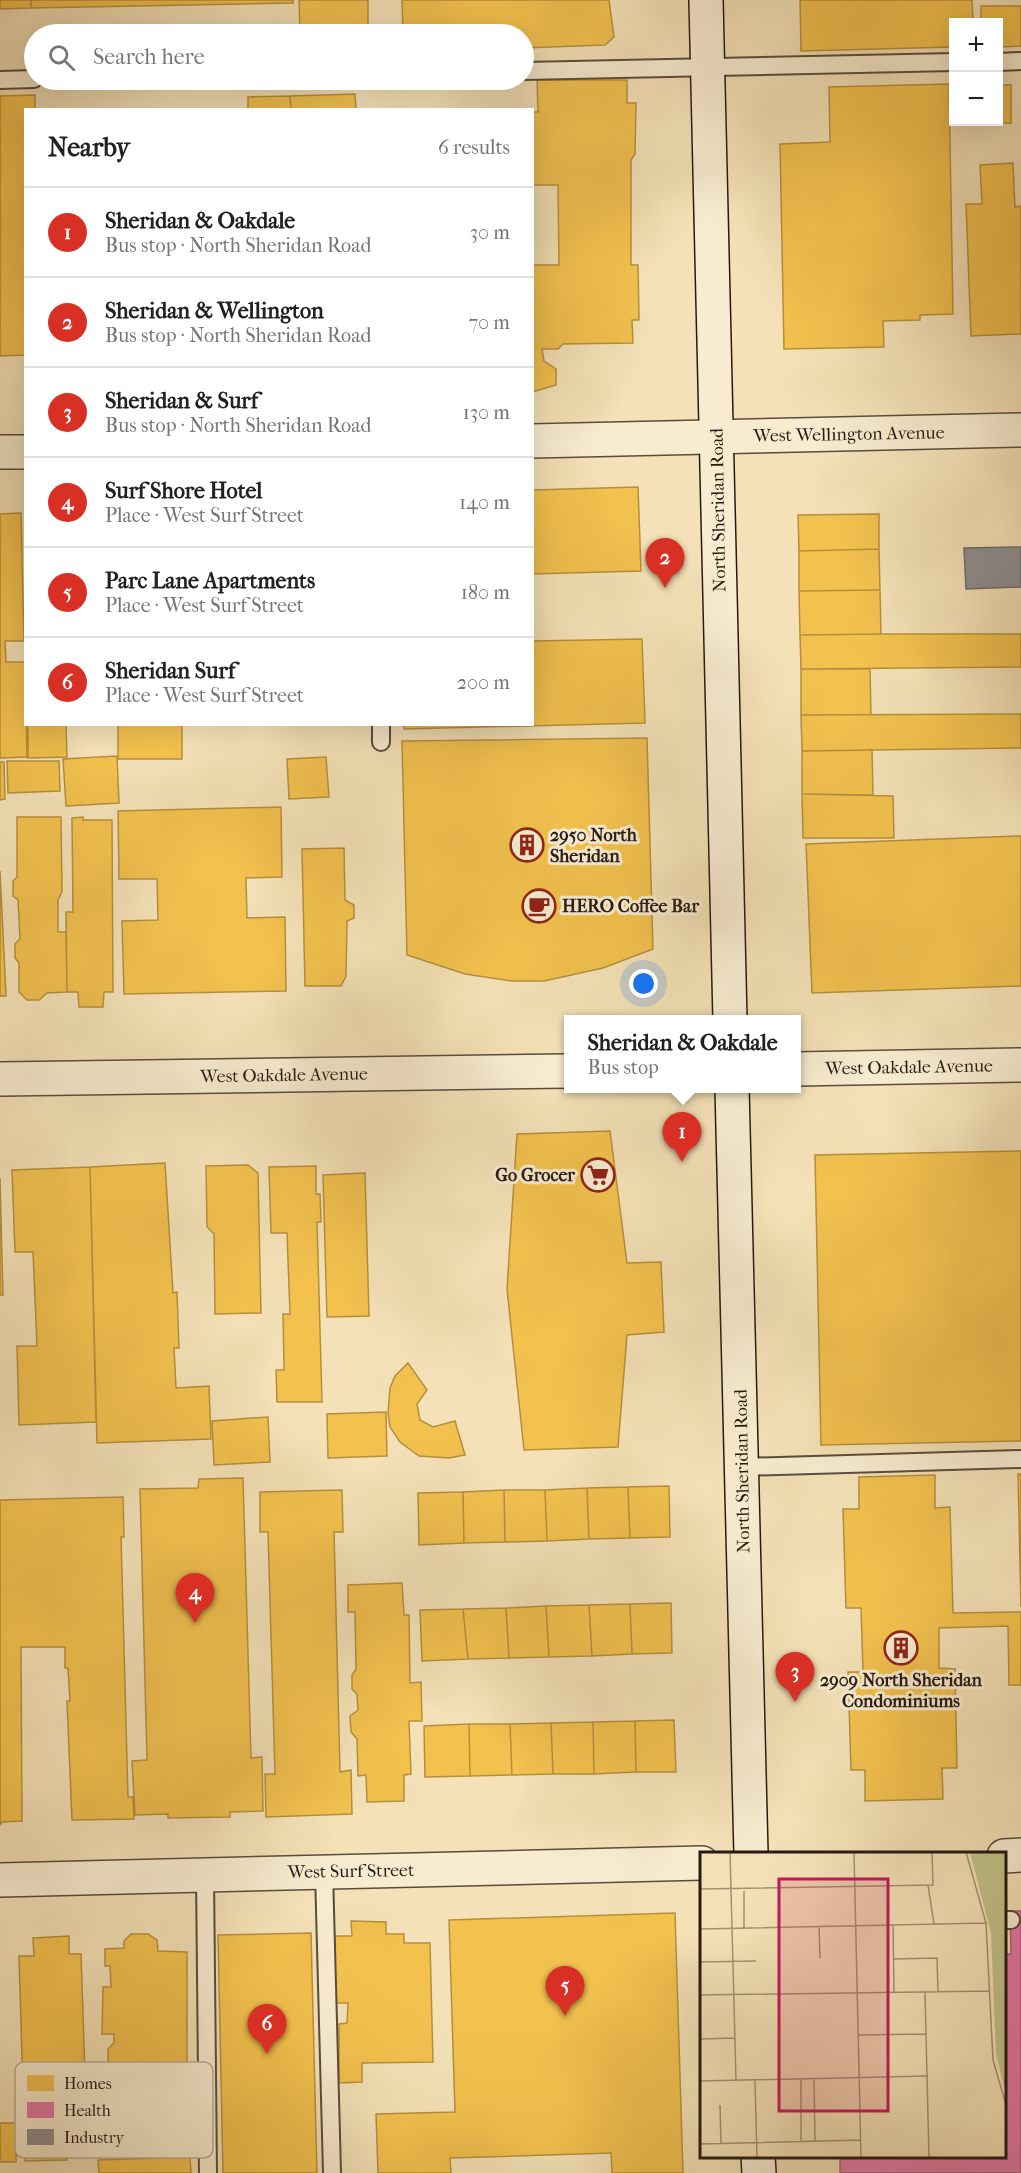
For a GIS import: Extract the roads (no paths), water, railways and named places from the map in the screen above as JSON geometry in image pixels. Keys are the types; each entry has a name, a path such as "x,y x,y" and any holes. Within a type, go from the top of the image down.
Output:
{"street":[{"name":"North Sheridan Road","path":"706,0 730,1015"},
{"name":"West Wellington Avenue","path":"534,441 1021,430"},
{"path":"0,452 24,452"},
{"name":"West Oakdale Avenue","path":"801,1069 1021,1065"},
{"name":"West Oakdale Avenue","path":"0,1079 564,1071"},
{"name":"North Sheridan Road","path":"732,1093 751,1852"},
{"name":"West Surf Street","path":"0,1880 700,1863"},
{"path":"758,2158 759,2173"}],"lane":[{"path":"1003,62 1021,61"},
{"path":"534,70 949,62"},
{"path":"0,80 24,80"},
{"path":"381,726 381,742"},
{"path":"741,1467 1021,1459"},
{"path":"324,1872 332,2173"},
{"path":"205,1875 207,2062"},
{"path":"208,2158 208,2173"}],"place":[{"name":"Sheridan & Wellington","path":"665,588"},
{"name":"2950 North Sheridan","path":"527,845"},
{"name":"HERO Coffee Bar","path":"539,906"},
{"name":"Sheridan & Oakdale","path":"682,1162"},
{"name":"Go Grocer","path":"598,1175"},
{"name":"Surf Shore Hotel","path":"195,1623"},
{"name":"2909 North Sheridan Condominiums","path":"901,1648"},
{"name":"Sheridan & Surf","path":"795,1702"},
{"name":"Parc Lane Apartments","path":"565,2016"},
{"name":"Sheridan Surf","path":"267,2054"}]}
